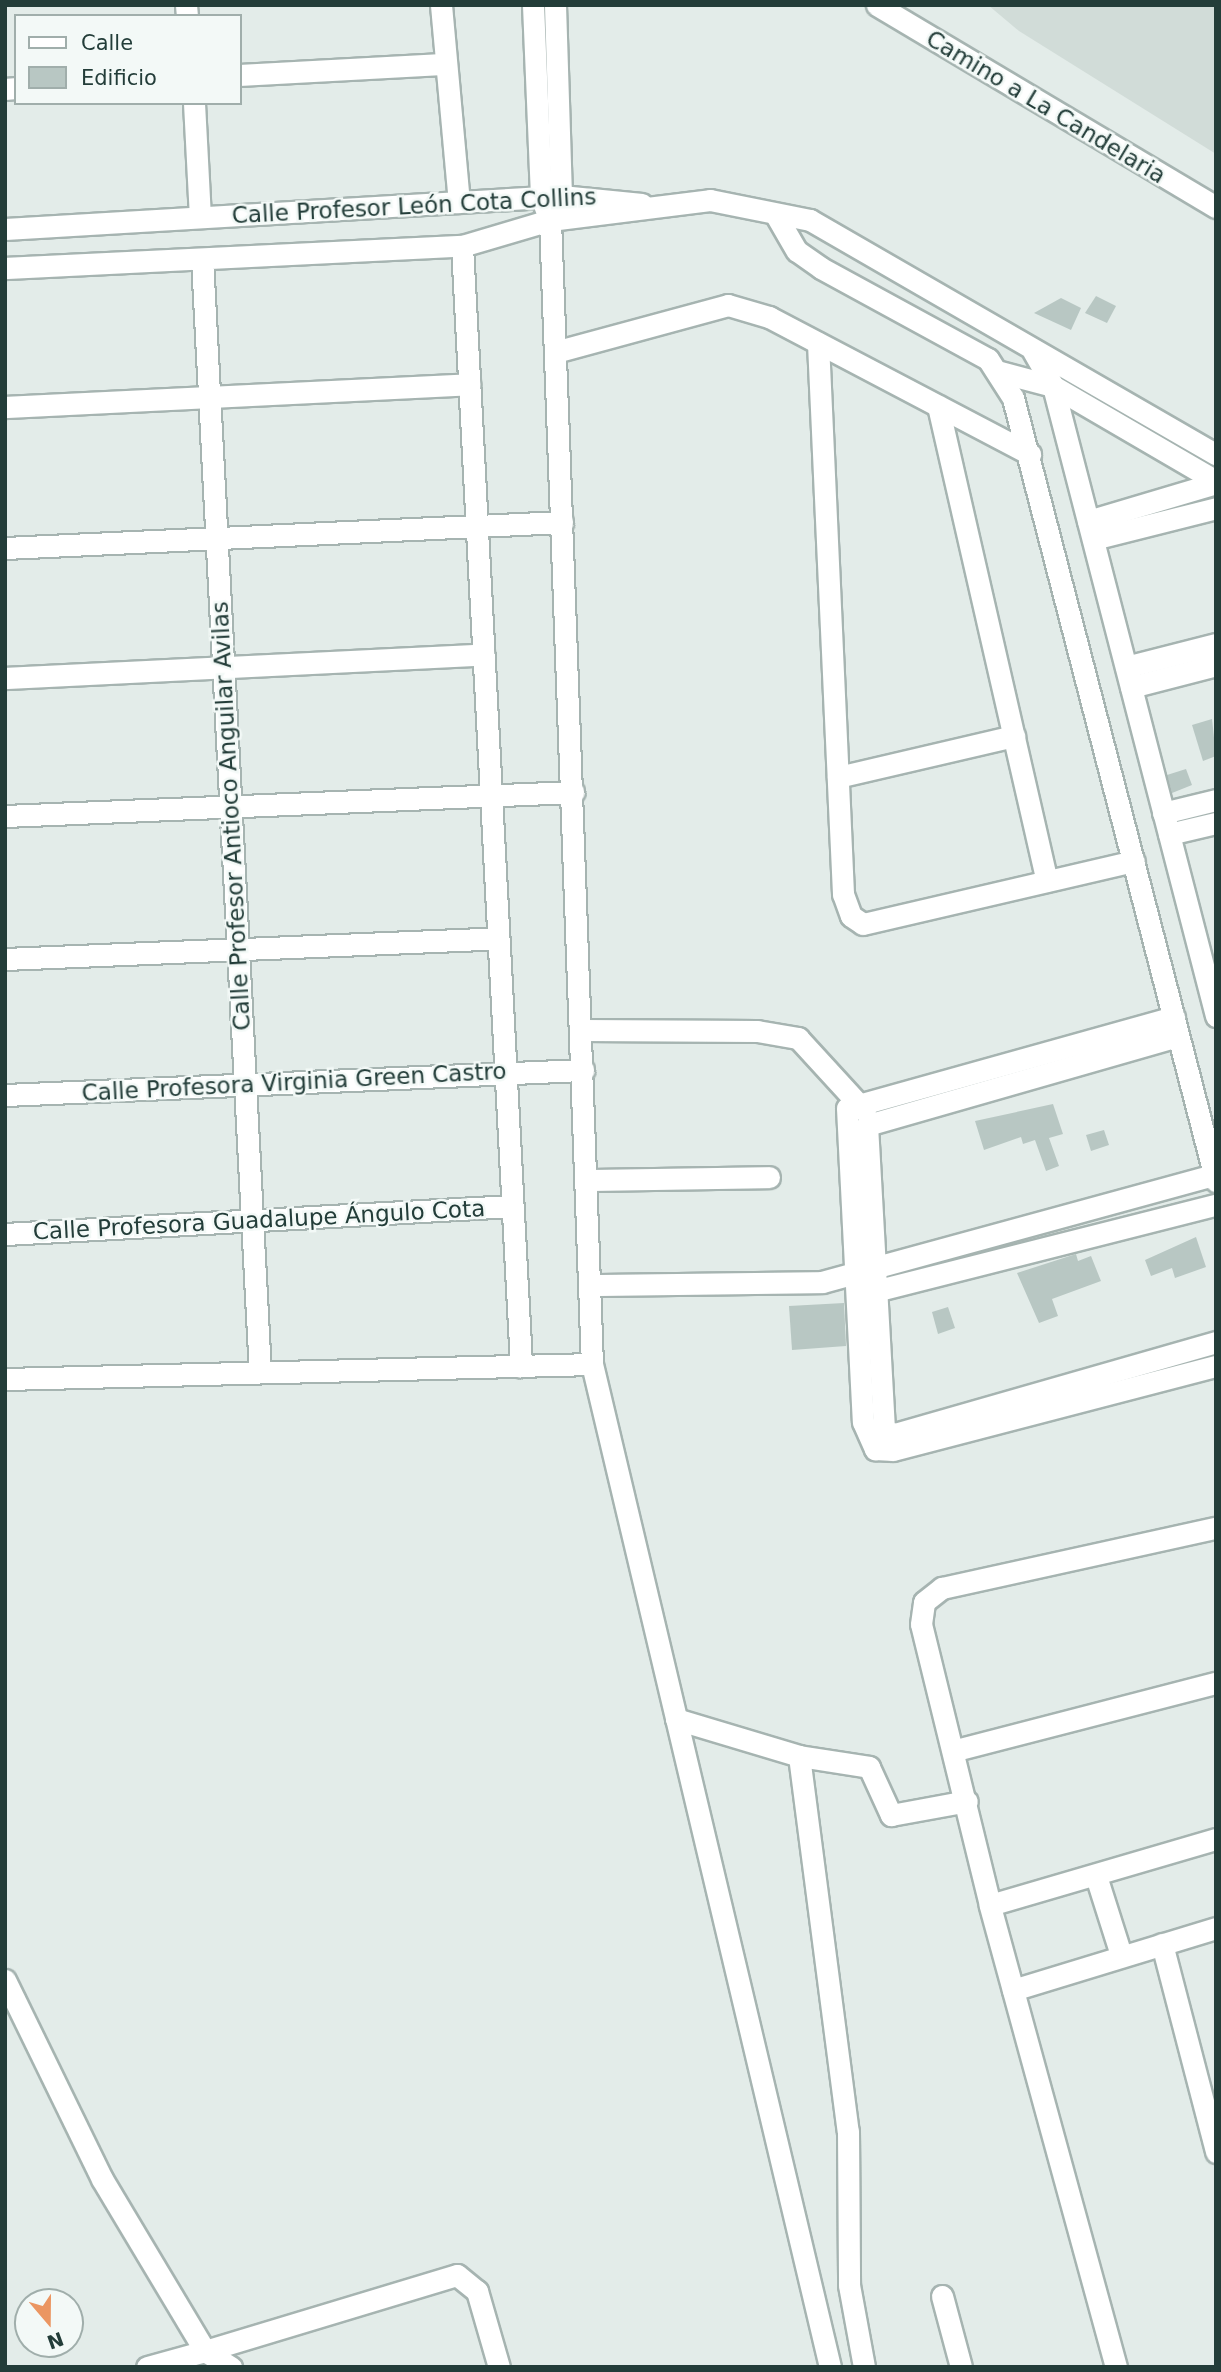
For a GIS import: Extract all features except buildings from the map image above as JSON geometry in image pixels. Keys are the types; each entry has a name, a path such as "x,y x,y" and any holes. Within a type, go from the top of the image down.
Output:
{"street":[{"path":"441,5 459,202"},
{"path":"533,5 551,197"},
{"path":"555,5 550,220 582,1030 592,1364 830,2367"},
{"name":"Camino a La Candelaria","path":"877,5 1216,207"},
{"path":"242,75 446,64"},
{"path":"194,105 200,217"},
{"name":"Calle Profesor León Cota Collins","path":"5,229 551,197 642,204"},
{"path":"642,204 710,200 777,218 810,220 1033,351 1216,454"},
{"name":"Calle Profesor León Cota Collins","path":"5,268 461,246 550,220 642,204"},
{"path":"777,218 797,251 821,268 1000,372 1053,386 1216,482"},
{"path":"461,246 521,1366"},
{"name":"Calle Profesor Antioco Anguilar Avilas","path":"202,259 260,1373"},
{"path":"555,352 729,304 818,343 1030,454"},
{"path":"818,343 843,894 851,916 863,924 1134,861"},
{"path":"1033,351 1053,386 1163,813 1208,955 1216,1016"},
{"path":"590,1285 822,1282 857,1269 878,1266 1215,1177 1030,454 1000,372"},
{"path":"5,407 469,384"},
{"path":"938,406 1047,881"},
{"path":"1090,530 1216,482"},
{"path":"1090,530 1216,509"},
{"path":"5,548 562,522"},
{"path":"1128,677 1216,644"},
{"path":"5,678 483,655"},
{"path":"1128,677 1216,666"},
{"path":"838,777 1014,736"},
{"path":"5,816 573,792"},
{"path":"1163,813 1216,800"},
{"path":"1169,834 1216,823"},
{"path":"5,959 498,938"},
{"path":"1176,1026 854,1101 845,1116 857,1269 863,1422 875,1449 893,1450 1216,1366"},
{"path":"1176,1026 874,1119 866,1137 881,1291 881,1419 884,1431 895,1434 1216,1342"},
{"path":"582,1030 757,1031 799,1038 854,1101 874,1119"},
{"name":"Calle Profesora Virginia Green Castro","path":"5,1095 583,1070"},
{"path":"586,1180 769,1177"},
{"path":"858,1295 1216,1205"},
{"name":"Calle Profesora Guadalupe Ángulo Cota","path":"5,1234 512,1206"},
{"path":"5,1379 592,1364"},
{"path":"1116,2367 990,1905 956,1750 921,1624 923,1602 942,1588 1216,1528"},
{"path":"956,1750 1216,1683"},
{"path":"676,1719 799,1756 869,1767 891,1815 967,1801"},
{"path":"799,1756 848,2131 849,2285 864,2367"},
{"path":"990,1905 1216,1839"},
{"path":"1096,1876 1121,1955"},
{"path":"1013,1990 1216,1928"},
{"path":"1161,1944 1216,2152"},
{"path":"5,1980 102,2179 205,2351 231,2367"},
{"path":"147,2367 457,2275 477,2291 499,2367"},
{"path":"942,2296 961,2367"}],"shaded area":[{"path":"988,5 1216,5 1216,154 1019,31"}]}
